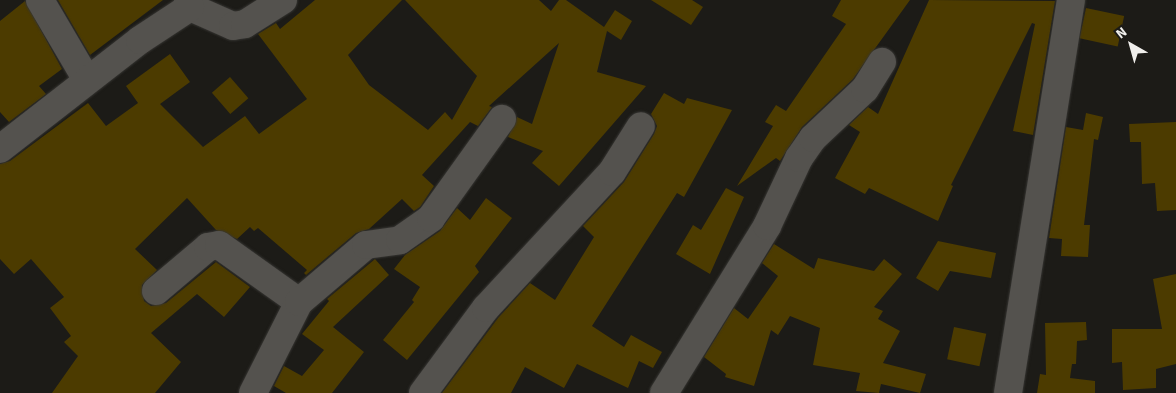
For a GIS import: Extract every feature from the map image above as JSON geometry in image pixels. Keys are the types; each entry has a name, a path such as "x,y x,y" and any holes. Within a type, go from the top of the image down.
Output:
{"street":[{"path":"40,0 87,80"},
{"path":"0,149 189,3 232,26 245,24 283,0"},
{"path":"1008,393 1071,0"},
{"path":"664,393 767,226 799,158 812,138 865,89 882,62"},
{"path":"253,393 298,302 366,246 400,240 431,218 502,119"},
{"path":"423,393 486,308 612,172 641,126"},
{"path":"156,290 208,247 219,245 298,302"}],"building":[{"path":"58,0 163,0 90,55"},
{"path":"315,0 402,0 348,55 369,85 428,130 445,112 452,120 477,76 405,0 539,0 551,11 559,0 566,0 604,27 615,10 632,21 621,40 607,31 597,72 646,86 559,186 532,163 543,151 508,137 517,117 532,124 559,43 489,106 492,107 478,126 470,122 422,175 434,186 420,207 414,211 402,199 369,229 356,233 306,275 304,273 307,270 258,228 254,231 250,227 237,239 216,230 187,198 135,249 157,270 142,285 144,301 151,306 166,303 216,262 250,287 224,317 197,294 151,333 181,362 155,393 52,393 78,356 64,342 71,336 50,308 64,297 31,259 14,274 0,259 0,164 10,161 88,103 106,126 138,103 126,86 170,54 190,82 160,104 203,147 245,116 259,134 307,99 258,34 276,23 280,29"},
{"path":"651,0 692,0 703,7 691,25"},
{"path":"841,0 910,0 853,79 802,127 780,161 776,158 737,186 773,126 765,122 776,105 786,111 846,24 832,16"},
{"path":"929,0 1055,1 1033,135 1013,131 1035,24 1032,23 951,185 953,186 938,221 869,188 865,194 835,178 860,132 849,125 868,107 878,114"},
{"path":"25,1 62,69 39,86 46,94 9,122 0,112 0,21"},
{"path":"1086,8 1124,16 1118,46 1080,38"},
{"path":"230,77 248,98 230,114 212,93"},
{"path":"664,93 684,104 687,98 732,110 684,197 677,193 592,326 624,347 631,335 662,352 653,368 639,361 628,388 577,364 564,388 525,367 511,393 442,393 498,318 530,283 555,300 594,237 583,226 624,182 654,134 657,126 651,114"},
{"path":"1086,113 1103,117 1098,140 1094,139 1084,225 1090,225 1088,257 1061,256 1062,239 1049,238 1066,127 1083,130"},
{"path":"1176,122 1176,210 1157,211 1155,183 1142,184 1141,142 1130,142 1129,124"},
{"path":"726,188 744,197 710,274 676,254 693,225 701,230"},
{"path":"486,198 512,218 475,266 479,272 407,360 383,340 414,302 412,300 420,287 394,269 405,255 440,231 457,208 470,220"},
{"path":"938,241 996,253 991,278 950,271 938,291 916,278"},
{"path":"774,244 814,269 818,258 874,271 884,259 902,274 874,307 883,311 878,319 900,331 883,363 926,374 920,393 881,384 879,393 856,391 860,373 813,365 820,328 790,316 778,335 771,330 754,386 725,377 726,374 704,357 734,308 748,319 778,276 762,263"},
{"path":"375,259 389,275 333,327 364,352 332,393 286,393 274,386 284,366 302,376 324,350 302,334 329,301 327,299"},
{"path":"1176,274 1176,364 1156,369 1156,388 1123,390 1122,362 1112,363 1112,329 1162,329 1153,279"},
{"path":"1086,322 1087,340 1077,341 1076,364 1072,364 1070,378 1095,381 1095,393 1037,393 1040,374 1046,375 1045,323"},
{"path":"954,327 986,334 979,366 947,359"}]}
